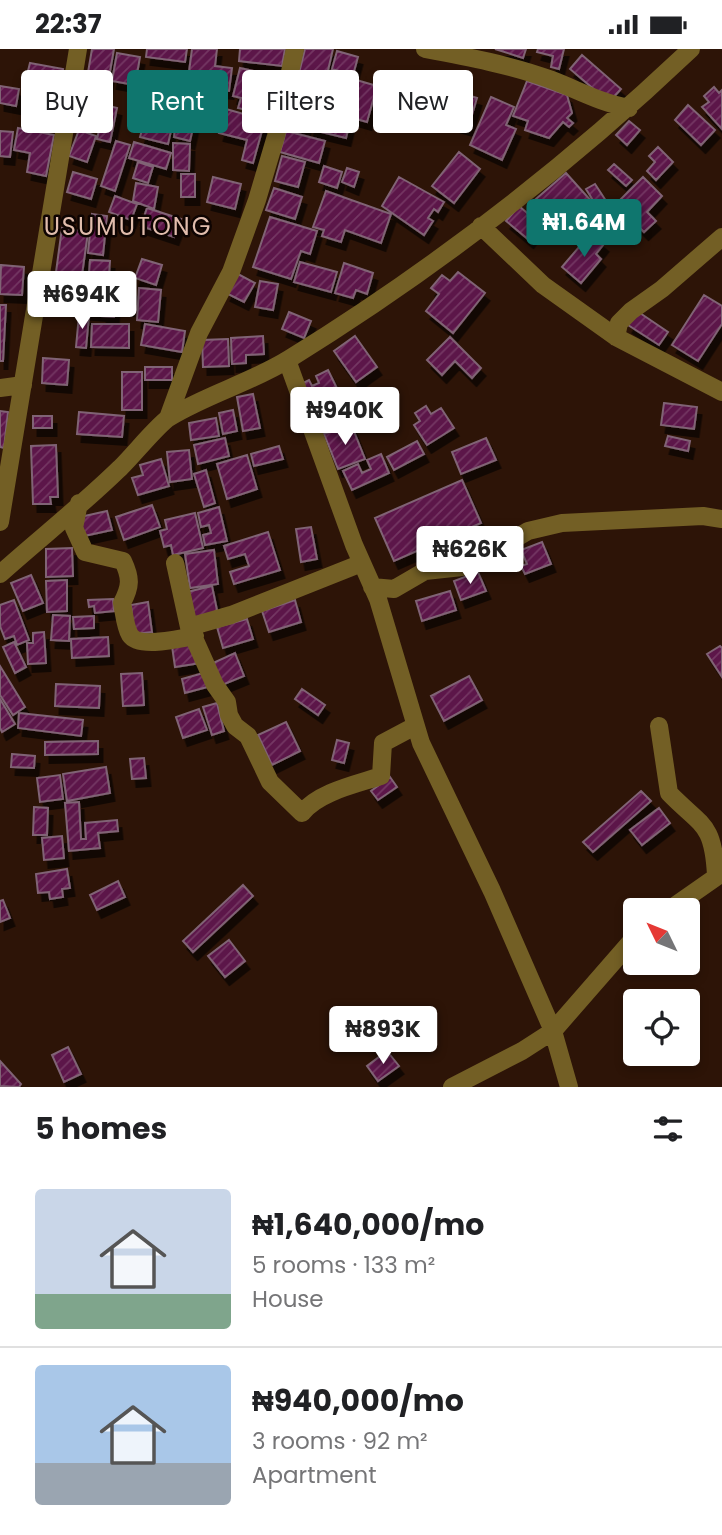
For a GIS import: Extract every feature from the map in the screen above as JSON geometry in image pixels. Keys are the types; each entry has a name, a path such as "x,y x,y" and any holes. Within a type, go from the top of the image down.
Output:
{"street":[{"path":"0,522 78,49"},
{"path":"0,574 79,503 96,492 147,443 168,418 199,333 231,272 257,200 276,136 295,49"},
{"path":"425,49 495,63 551,80 606,104 629,108"},
{"path":"168,418 287,360 392,292 481,226 629,108 691,49"},
{"path":"481,226 543,285 616,337 722,393"},
{"path":"616,337 619,323 631,311 662,289 722,237"},
{"path":"287,360 372,587 415,726 552,1031 569,1087"},
{"path":"0,388 23,385"},
{"path":"79,503 74,528 85,552 122,561 130,576 130,587 122,603 130,636 138,642 155,642 192,631 362,563"},
{"path":"372,587 394,589 425,571 462,567 528,531 562,523 703,516 722,519"},
{"path":"175,563 192,631 215,685 227,702 235,726 248,736 271,782 302,813 307,806 334,792 381,776 383,743 393,735 415,726"},
{"path":"659,726 668,793 685,806 707,830 719,874 686,898"},
{"path":"452,1087 522,1051 552,1031 623,951"}],"building":[{"path":"92,49 114,49 110,70 88,70"},
{"path":"147,49 187,49 185,62 146,57"},
{"path":"192,49 217,49 215,66 232,68 229,91 228,70 189,70"},
{"path":"240,49 285,49 282,66 239,61"},
{"path":"305,49 333,49 328,70 300,70"},
{"path":"495,49 526,49 523,58"},
{"path":"538,49 564,49 559,69 551,67 553,56 537,52"},
{"path":"337,51 358,57 354,70 332,69"},
{"path":"117,53 140,57 138,70 127,70 127,84 113,81"},
{"path":"582,55 621,89 609,102 570,69"},
{"path":"30,63 63,69 63,70 28,70"},
{"path":"240,68 249,70 242,70 242,109 238,108 241,98 233,96"},
{"path":"359,81 373,85 373,100 367,122 359,120"},
{"path":"527,81 567,95 572,113 567,118 573,123 569,127 563,122 549,138 525,130 528,121 513,116"},
{"path":"0,86 19,89 16,106 0,103"},
{"path":"714,87 719,93 722,90 722,129 702,107 709,102 704,96"},
{"path":"491,97 514,107 506,125 516,129 502,160 470,145"},
{"path":"688,105 715,130 701,145 675,120"},
{"path":"113,107 117,108 113,127"},
{"path":"228,110 242,114 242,133 261,133 253,163 242,160 247,140 219,133 228,133"},
{"path":"629,121 640,130 627,145 616,135"},
{"path":"18,128 21,129 21,133 54,135 46,176 27,172 30,153 14,150"},
{"path":"0,131 13,132 10,157 0,156"},
{"path":"78,133 96,136 87,162 69,156"},
{"path":"98,133 112,133 110,142 97,139"},
{"path":"141,133 170,133 168,144 140,137"},
{"path":"174,133 192,133 190,141 174,137"},
{"path":"285,133 325,141 319,163 280,152"},
{"path":"325,133 347,133 346,138"},
{"path":"116,141 130,145 115,191 101,186"},
{"path":"134,142 171,153 166,169 129,158"},
{"path":"173,143 190,144 189,171 173,170"},
{"path":"658,147 673,162 656,180 647,171 655,162 649,156"},
{"path":"459,152 480,169 454,203 432,186"},
{"path":"282,156 305,162 298,187 275,181"},
{"path":"138,162 153,167 148,183 133,178"},
{"path":"614,164 632,180 626,186 608,170"},
{"path":"324,166 342,172 337,188 319,182"},
{"path":"347,168 359,172 354,187 342,182"},
{"path":"73,172 97,179 91,199 67,192"},
{"path":"566,173 592,202 555,234 529,205"},
{"path":"181,174 195,174 195,197 181,197"},
{"path":"213,177 241,184 235,209 207,202"},
{"path":"399,177 444,202 438,212 434,209 428,218 433,221 424,235 382,206"},
{"path":"643,177 662,196 647,212 656,221 644,232 616,204"},
{"path":"136,183 158,187 154,209 133,201"},
{"path":"595,184 608,204 599,210 586,189"},
{"path":"274,188 302,197 295,219 266,210"},
{"path":"326,191 391,214 381,243 345,230 341,242 322,236 324,230 313,227"},
{"path":"115,196 137,204 131,220 109,212"},
{"path":"519,206 541,225 529,240 506,221"},
{"path":"147,208 181,219 174,237 141,226"},
{"path":"92,214 107,216 103,255 88,253"},
{"path":"270,217 317,231 310,254 301,251 291,279 253,267"},
{"path":"62,228 88,232 82,275 56,272"},
{"path":"591,233 604,244 596,254 601,259 581,283 562,267"},
{"path":"142,259 162,265 156,285 135,278"},
{"path":"90,260 110,261 109,275 89,274"},
{"path":"300,262 337,272 331,292 294,282"},
{"path":"344,263 373,273 367,294 356,290 353,298 335,293"},
{"path":"1,265 24,267 22,295 0,294"},
{"path":"458,272 485,293 453,333 426,311 439,294 431,288 442,275 450,281"},
{"path":"236,273 255,283 244,302 226,293"},
{"path":"54,276 74,277 72,300 52,298"},
{"path":"260,281 278,284 273,310 255,307"},
{"path":"81,285 102,286 101,313 80,311"},
{"path":"105,287 132,289 130,308 115,306 114,317 102,316"},
{"path":"139,288 161,290 158,322 137,320"},
{"path":"704,295 722,306 722,324 698,361 672,345"},
{"path":"0,305 6,305 3,361 0,361"},
{"path":"637,311 668,332 659,345 628,325"},
{"path":"289,312 311,321 304,338 282,329"},
{"path":"79,315 89,316 86,348 76,347"},
{"path":"92,324 129,324 129,348 91,347"},
{"path":"145,324 185,331 182,352 141,345"},
{"path":"263,336 264,354 246,355 246,363 232,364 231,338"},
{"path":"355,336 377,367 356,382 334,351"},
{"path":"450,337 481,368 472,378 455,361 442,375 427,360"},
{"path":"228,339 229,366 203,367 202,340"},
{"path":"43,358 69,360 67,385 42,383"},
{"path":"145,367 172,367 172,380 145,380"},
{"path":"328,370 346,407 329,416 334,426 323,432 301,384 309,380 312,386 319,383 316,376"},
{"path":"122,372 142,372 142,410 122,410"},
{"path":"253,394 260,428 243,431 237,397"},
{"path":"664,403 697,407 694,429 661,425"},
{"path":"426,406 431,414 441,408 454,428 427,445 414,425 420,421 415,413"},
{"path":"233,410 237,431 223,434 219,413"},
{"path":"0,411 8,412 4,448 0,447"},
{"path":"79,412 124,416 122,437 77,434"},
{"path":"33,416 52,416 52,428 33,428"},
{"path":"216,418 219,436 191,440 189,423"},
{"path":"351,424 365,459 338,469 324,434"},
{"path":"668,436 690,441 688,451 665,446"},
{"path":"225,438 229,456 198,464 194,445"},
{"path":"486,438 496,460 461,474 452,452"},
{"path":"417,441 424,454 394,470 387,457"},
{"path":"56,445 58,497 50,497 51,504 33,504 31,446"},
{"path":"279,446 283,459 254,466 251,454"},
{"path":"189,450 192,479 170,482 167,452"},
{"path":"381,454 389,473 352,490 343,471 358,464 362,473 371,469 367,460"},
{"path":"247,455 257,489 227,499 217,464"},
{"path":"161,459 169,486 138,495 132,478 143,475 140,465"},
{"path":"206,470 215,503 204,507 194,474"},
{"path":"462,480 481,523 394,561 375,518"},
{"path":"152,505 160,527 124,540 116,517"},
{"path":"219,507 227,541 205,545 203,535 211,533 209,525 201,527 198,513"},
{"path":"107,511 112,530 84,536 80,517"},
{"path":"195,513 203,548 173,555 171,545 164,547 160,531 167,529 165,520"},
{"path":"311,527 317,559 301,562 296,529"},
{"path":"268,532 280,570 234,584 230,572 249,566 245,554 228,559 224,546"},
{"path":"542,542 551,564 525,574 521,566 527,564 521,550"},
{"path":"72,548 73,576 46,577 46,549"},
{"path":"214,550 218,584 190,588 185,554"},
{"path":"478,572 486,591 461,600 454,581"},
{"path":"31,575 43,603 23,611 11,583"},
{"path":"67,580 67,611 47,612 46,581"},
{"path":"212,586 218,615 194,620 187,592"},
{"path":"450,591 456,610 422,621 416,601"},
{"path":"113,599 114,611 95,613 94,606 89,607 88,600"},
{"path":"14,600 29,640 17,645 14,636 5,639 0,626 0,605"},
{"path":"295,600 301,622 269,632 262,611"},
{"path":"148,602 152,632 134,634 131,605"},
{"path":"53,615 70,616 69,641 51,640"},
{"path":"94,616 94,628 74,629 73,617"},
{"path":"247,619 253,639 223,648 217,627"},
{"path":"44,632 46,663 28,664 27,643 33,643 33,633"},
{"path":"108,637 109,656 72,658 71,639"},
{"path":"198,641 201,663 175,667 172,646"},
{"path":"14,642 26,667 15,673 3,647"},
{"path":"720,646 722,648 722,677 707,654"},
{"path":"235,653 244,676 222,685 213,663"},
{"path":"0,666 25,707 13,715 0,695"},
{"path":"207,672 211,686 185,693 182,679"},
{"path":"142,673 144,705 123,706 121,674"},
{"path":"469,676 482,700 444,721 431,696"},
{"path":"56,684 100,686 99,708 55,706"},
{"path":"302,689 325,705 318,715 295,699"},
{"path":"0,699 15,724 2,732 0,728"},
{"path":"217,703 224,731 212,735 203,707"},
{"path":"199,709 207,730 183,738 176,717"},
{"path":"19,713 83,720 81,736 18,728"},
{"path":"286,722 300,751 272,765 258,735"},
{"path":"337,740 349,743 344,763 332,760"},
{"path":"98,741 98,754 45,755 45,742"},
{"path":"12,754 35,756 34,768 11,767"},
{"path":"144,758 146,778 132,779 130,759"},
{"path":"106,767 110,793 67,801 63,774"},
{"path":"60,775 63,799 40,802 37,778"},
{"path":"390,777 397,787 378,800 371,791"},
{"path":"641,791 651,801 593,852 583,842"},
{"path":"79,802 81,839 86,839 85,823 117,820 118,831 98,833 100,848 69,851 65,803"},
{"path":"34,807 48,808 47,835 33,835"},
{"path":"659,808 670,823 642,845 630,830"},
{"path":"62,836 64,858 44,860 42,838"},
{"path":"67,869 70,888 62,889 63,897 50,899 49,892 38,893 36,874"},
{"path":"118,881 125,897 97,910 90,895"},
{"path":"243,885 253,896 193,952 183,941"},
{"path":"3,900 10,918 0,922 0,901"},
{"path":"229,940 245,961 225,977 208,956"},
{"path":"68,1047 81,1074 64,1082 52,1055"},
{"path":"387,1051 399,1066 378,1081 367,1066"},
{"path":"0,1061 21,1084 19,1087 0,1086"}],"district":[{"name":"USUMUTONG","path":"128,226"}]}
